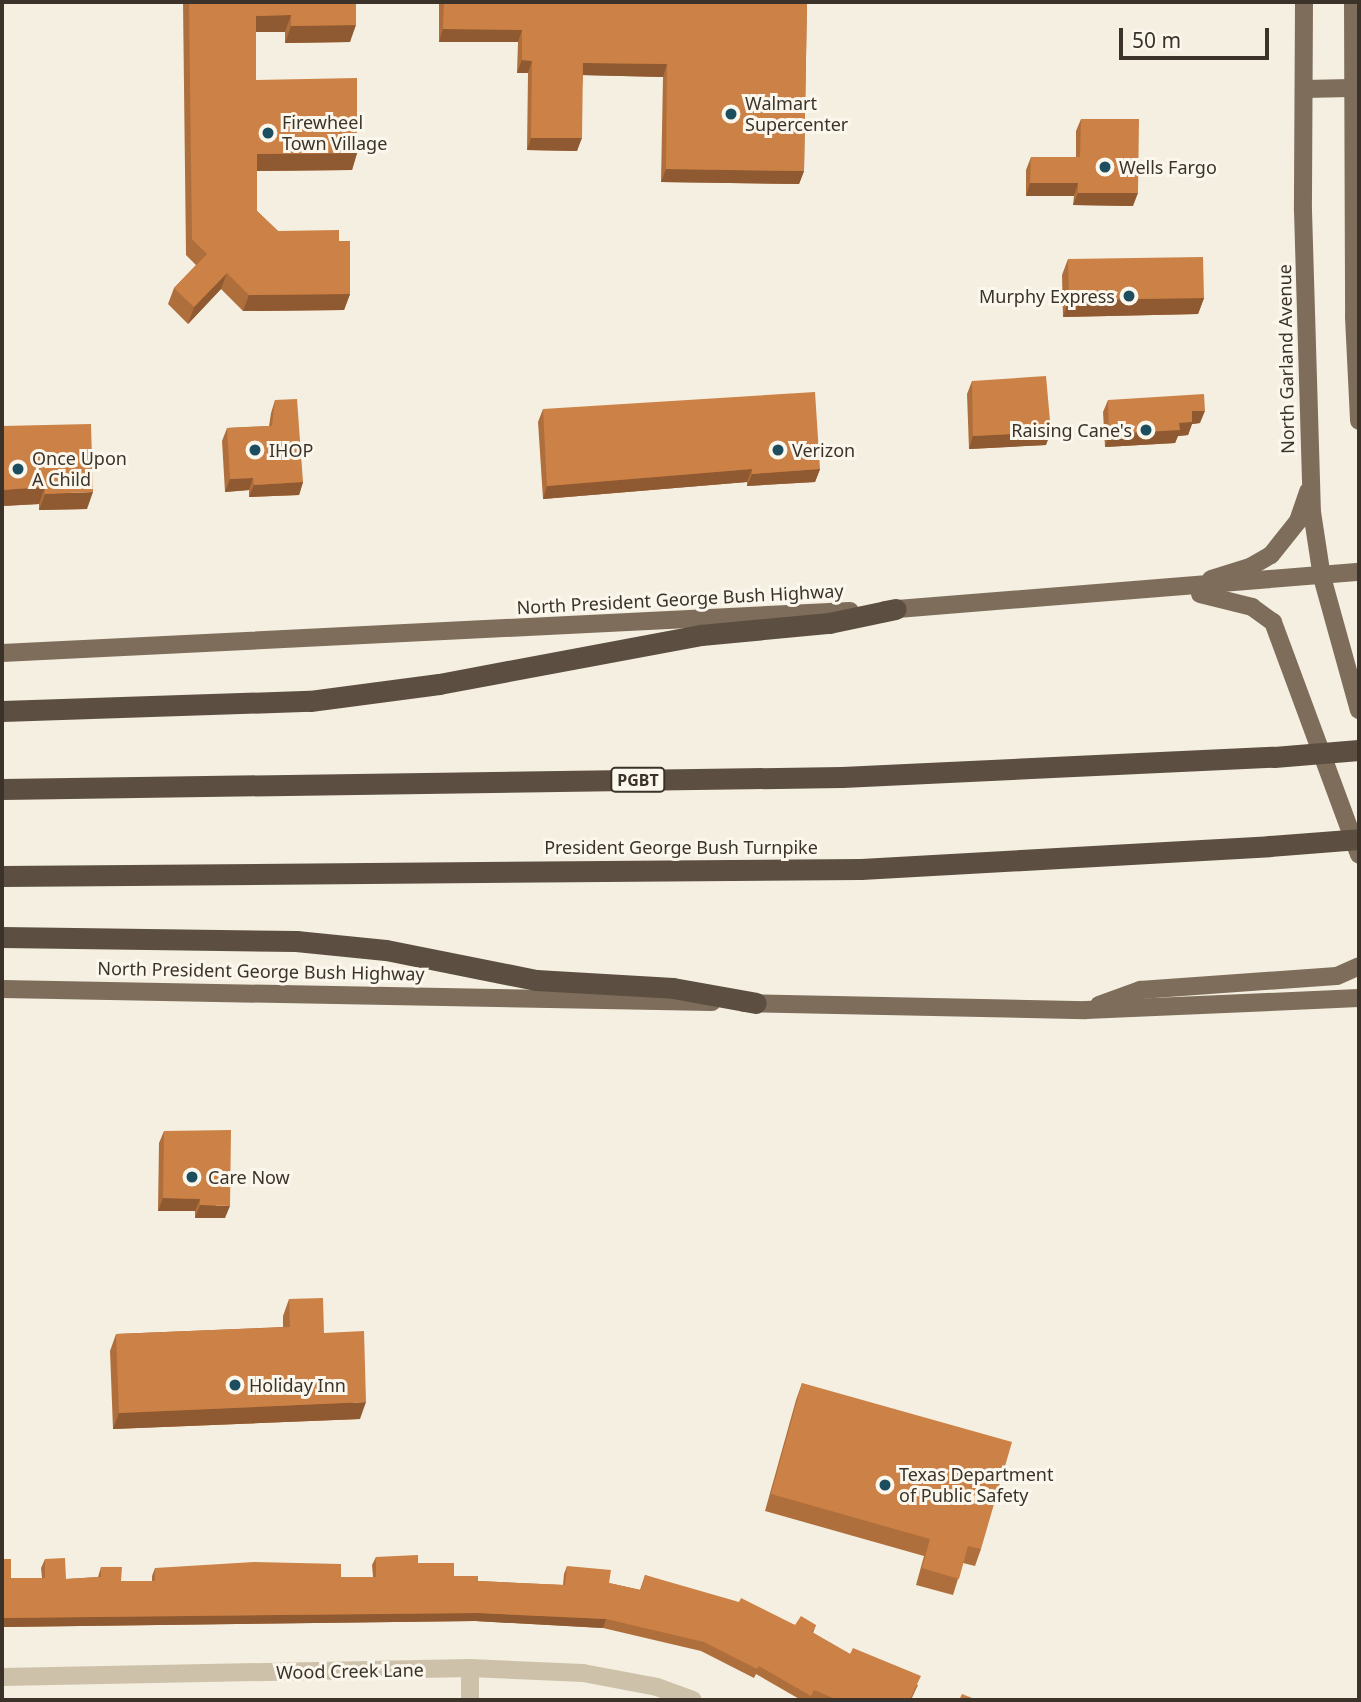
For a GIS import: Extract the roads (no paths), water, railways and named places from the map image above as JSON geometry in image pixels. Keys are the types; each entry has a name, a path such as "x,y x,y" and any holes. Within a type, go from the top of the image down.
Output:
{"highway":[{"path":"2,711 310,701 439,684 701,635 829,623 896,609"},
{"name":"PGBT","path":"2,789 830,777 1274,757 1359,750"},
{"name":"President George Bush Turnpike","path":"2,876 861,869 1359,839"},
{"path":"2,937 296,941 386,950 536,980 673,988 756,1003"}],"main road":[{"name":"North Garland Avenue","path":"1304,2 1310,485 1322,577 1359,710"},
{"path":"1353,2 1351,88 1359,421"},
{"path":"1305,89 1351,88"},
{"path":"1170,590 1250,567 1271,555 1298,522 1310,485"},
{"name":"North President George Bush Highway","path":"2,653 896,609 1170,590 1359,572"},
{"path":"1170,590 1252,607 1273,622 1359,855"},
{"path":"1086,1010 1140,990 1337,976 1359,966"},
{"name":"North President George Bush Highway","path":"2,989 1086,1010 1359,998"}],"street":[{"name":"Wood Creek Lane","path":"2,1676 470,1668 583,1673 657,1687 694,1700"},
{"path":"470,1668 470,1700"}],"place":[{"name":"Walmart Supercenter","path":"731,114"},
{"name":"Firewheel Town Village","path":"268,133"},
{"name":"Wells Fargo","path":"1105,167"},
{"name":"Murphy Express","path":"1129,296"},
{"name":"Raising Cane's","path":"1146,430"},
{"name":"IHOP","path":"255,450"},
{"name":"Verizon","path":"778,450"},
{"name":"Once Upon A Child","path":"18,469"},
{"name":"Care Now","path":"192,1177"},
{"name":"Holiday Inn","path":"235,1385"},
{"name":"Texas Department of Public Safety","path":"885,1485"}]}
